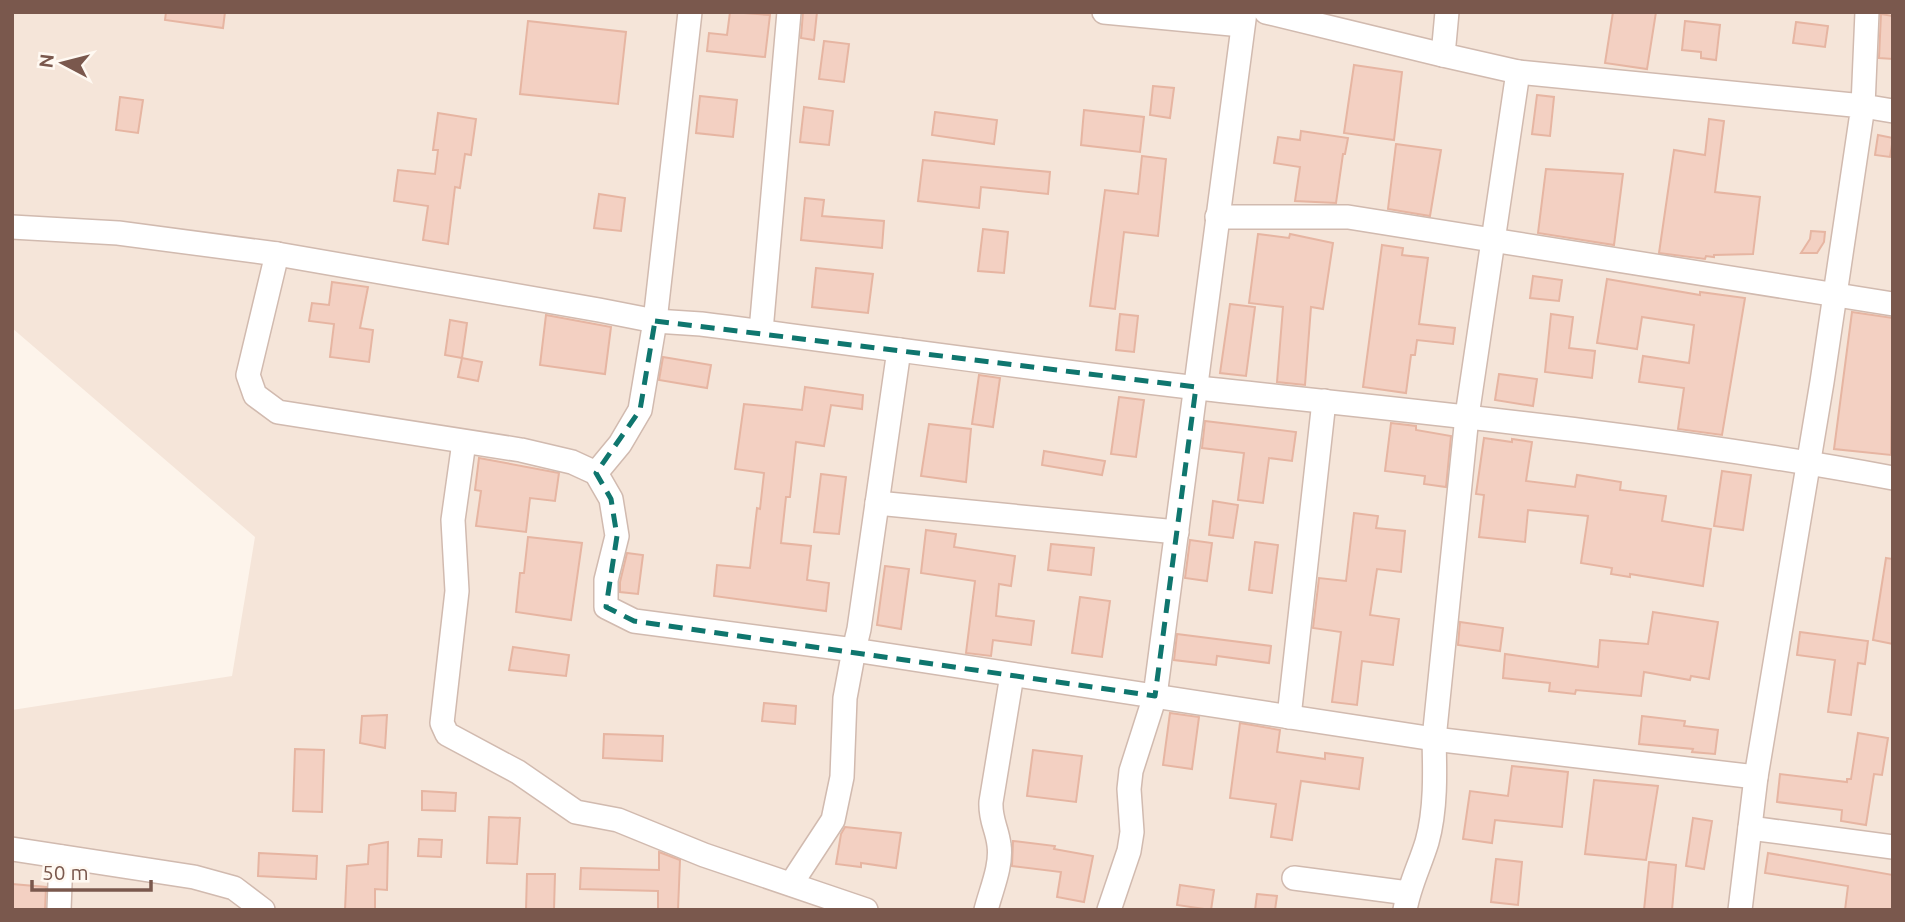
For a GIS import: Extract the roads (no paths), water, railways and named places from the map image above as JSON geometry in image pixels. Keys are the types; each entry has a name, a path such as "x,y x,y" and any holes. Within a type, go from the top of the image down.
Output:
{"street":[{"path":"596,473 620,444 640,410 655,321 690,12"},
{"path":"761,331 789,12"},
{"path":"1104,12 1243,19 1155,696 1131,771 1129,789 1132,832 1129,851 1110,910"},
{"path":"1266,12 1517,72 1893,111"},
{"path":"1443,55 1447,12"},
{"path":"1740,910 1756,777 1809,463 1863,106 1867,12"},
{"path":"1294,878 1407,901 1427,840 1435,769 1434,739 1467,415 1517,72"},
{"path":"1217,217 1348,217 1893,304"},
{"path":"12,226 118,233 278,254 655,321 761,331 1196,387 1467,415 1809,463 1893,478"},
{"path":"278,254 248,374 255,396 278,412 521,450 572,462 596,473 611,499 617,536 606,580 606,607 634,621 854,650 1434,739 1756,777"},
{"path":"791,884 833,820 842,776 845,698 859,629 900,350"},
{"path":"1289,717 1324,401"},
{"path":"464,442 453,520 457,591 442,723 447,734 518,772 576,812 618,820 704,855 866,910"},
{"path":"877,503 1177,532"},
{"path":"986,910 996,873 999,845 990,816 991,802 1012,675"},
{"path":"1750,828 1893,847"},
{"path":"12,849 194,877 233,899 263,910"},
{"path":"59,910 61,857"}]}
